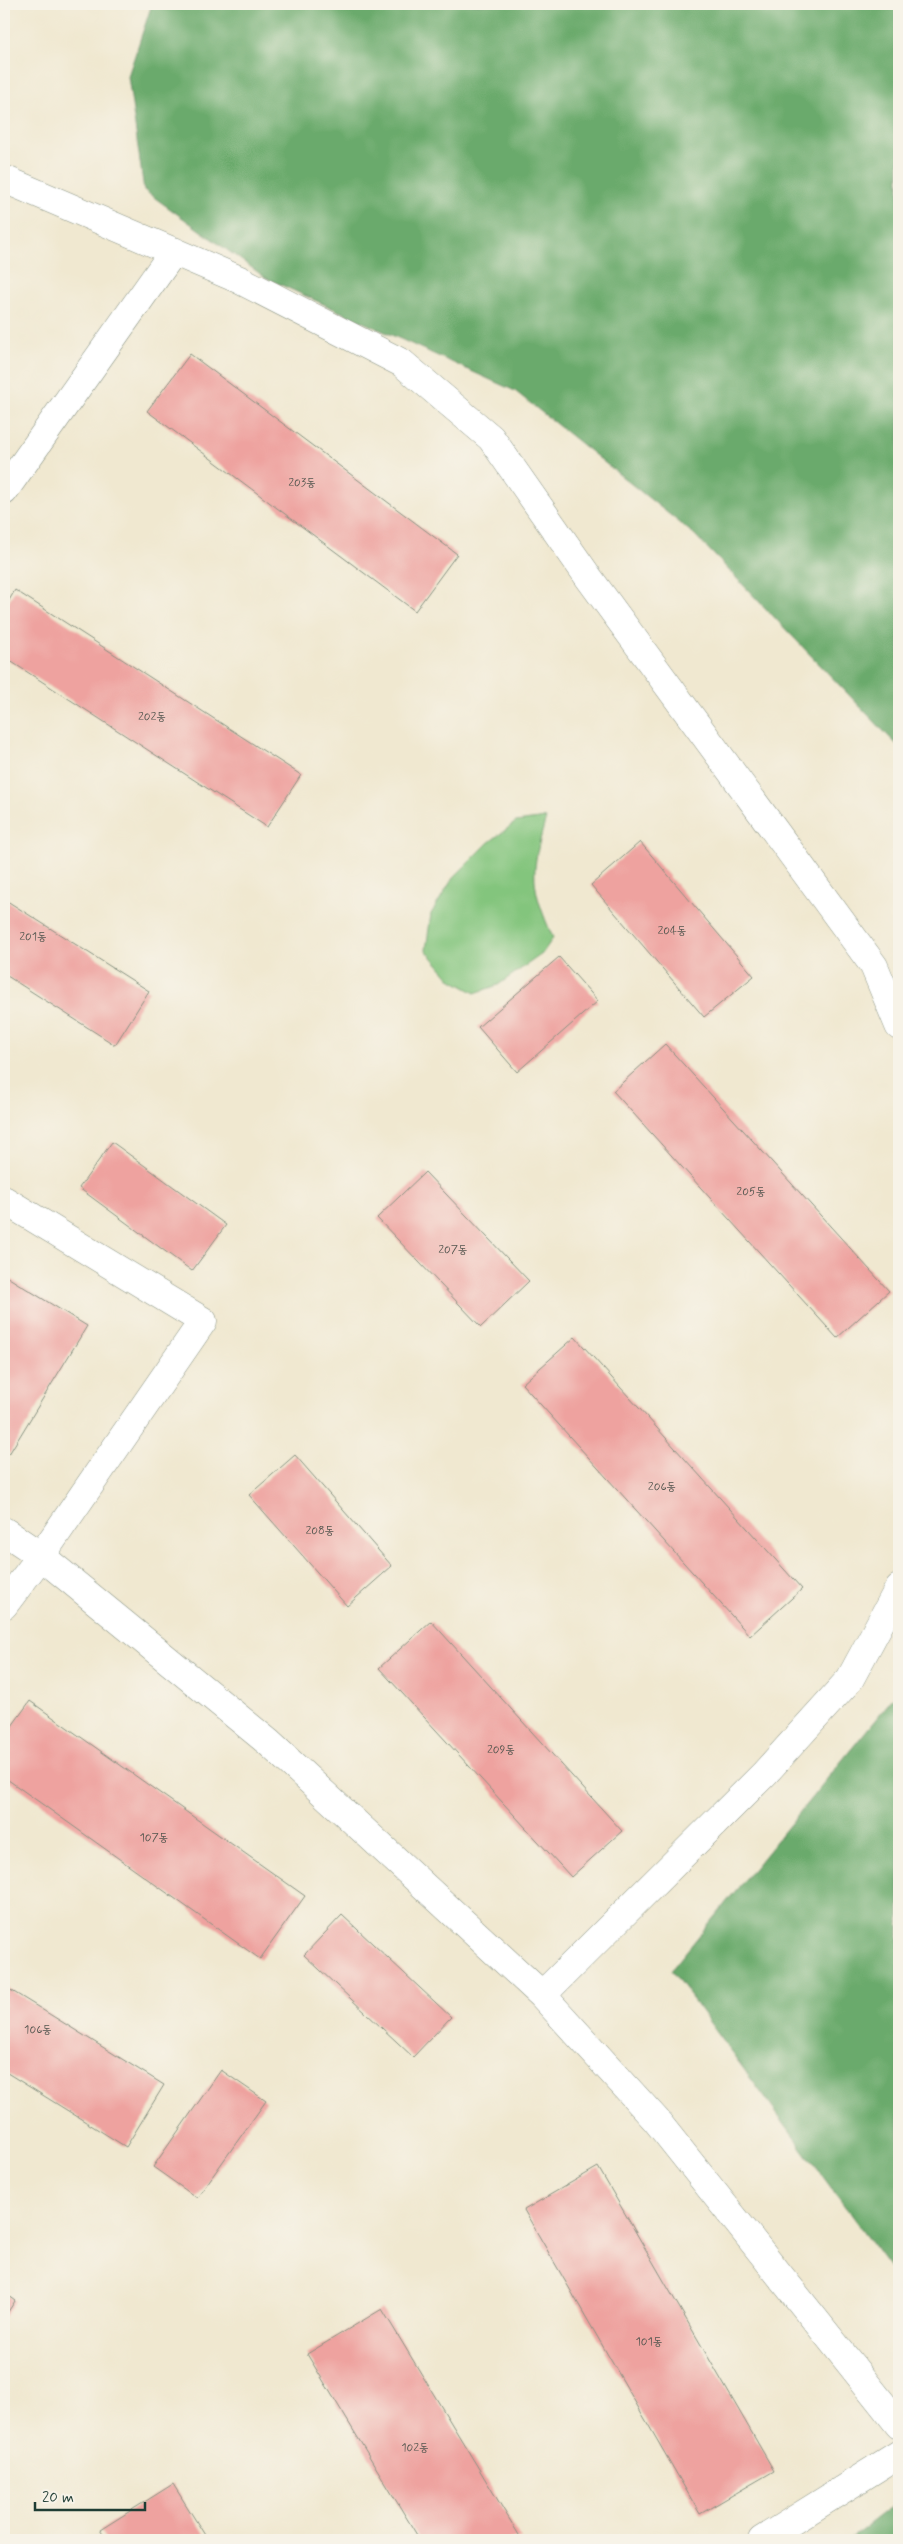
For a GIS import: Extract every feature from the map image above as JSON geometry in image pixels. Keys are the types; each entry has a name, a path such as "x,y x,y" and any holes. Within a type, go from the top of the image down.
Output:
{"street":[{"path":"4,179 240,280 402,363 491,438 589,578 874,966 899,1026"},
{"path":"4,491 174,251"},
{"path":"4,1200 203,1321 41,1556 4,1605"},
{"path":"4,1531 41,1556 268,1742 542,1995 656,2120 899,2424"},
{"path":"542,1995 765,1773 850,1679 899,1588"},
{"path":"762,2540 899,2454"}],"green space":[{"path":"152,4 899,4 899,747 695,535 515,391 266,278 144,190 128,76"},
{"path":"546,818 537,853 535,879 536,891 553,938 542,954 498,985 475,993 452,980 426,950 431,914 453,878 488,843 516,822"},
{"path":"899,1686 899,2280 671,1970 897,1693"},
{"path":"899,2501 899,2540 848,2540"}],"building":[{"path":"190,354 457,554 415,611 147,411"},
{"path":"15,590 301,775 267,827 4,657 4,609"},
{"path":"640,842 754,976 704,1017 591,885"},
{"path":"4,899 149,991 115,1045 4,974"},
{"path":"559,957 598,1001 517,1072 478,1027"},
{"path":"665,1044 889,1291 837,1338 613,1091"},
{"path":"112,1142 226,1225 192,1271 79,1188"},
{"path":"425,1172 529,1281 481,1327 377,1218"},
{"path":"4,1275 87,1326 9,1454 4,1451"},
{"path":"575,1337 802,1589 750,1636 522,1384"},
{"path":"295,1455 392,1566 347,1606 249,1495"},
{"path":"431,1621 622,1831 571,1877 379,1668"},
{"path":"30,1701 305,1896 260,1959 4,1777 4,1737"},
{"path":"342,1915 451,2017 413,2057 304,1955"},
{"path":"4,1986 164,2085 126,2147 4,2071"},
{"path":"221,2070 266,2101 197,2198 153,2167"},
{"path":"598,2167 774,2471 700,2514 524,2210"},
{"path":"4,2293 15,2301 4,2318"},
{"path":"382,2309 522,2540 420,2540 307,2354"},
{"path":"173,2484 208,2540 107,2540 100,2530"}]}
